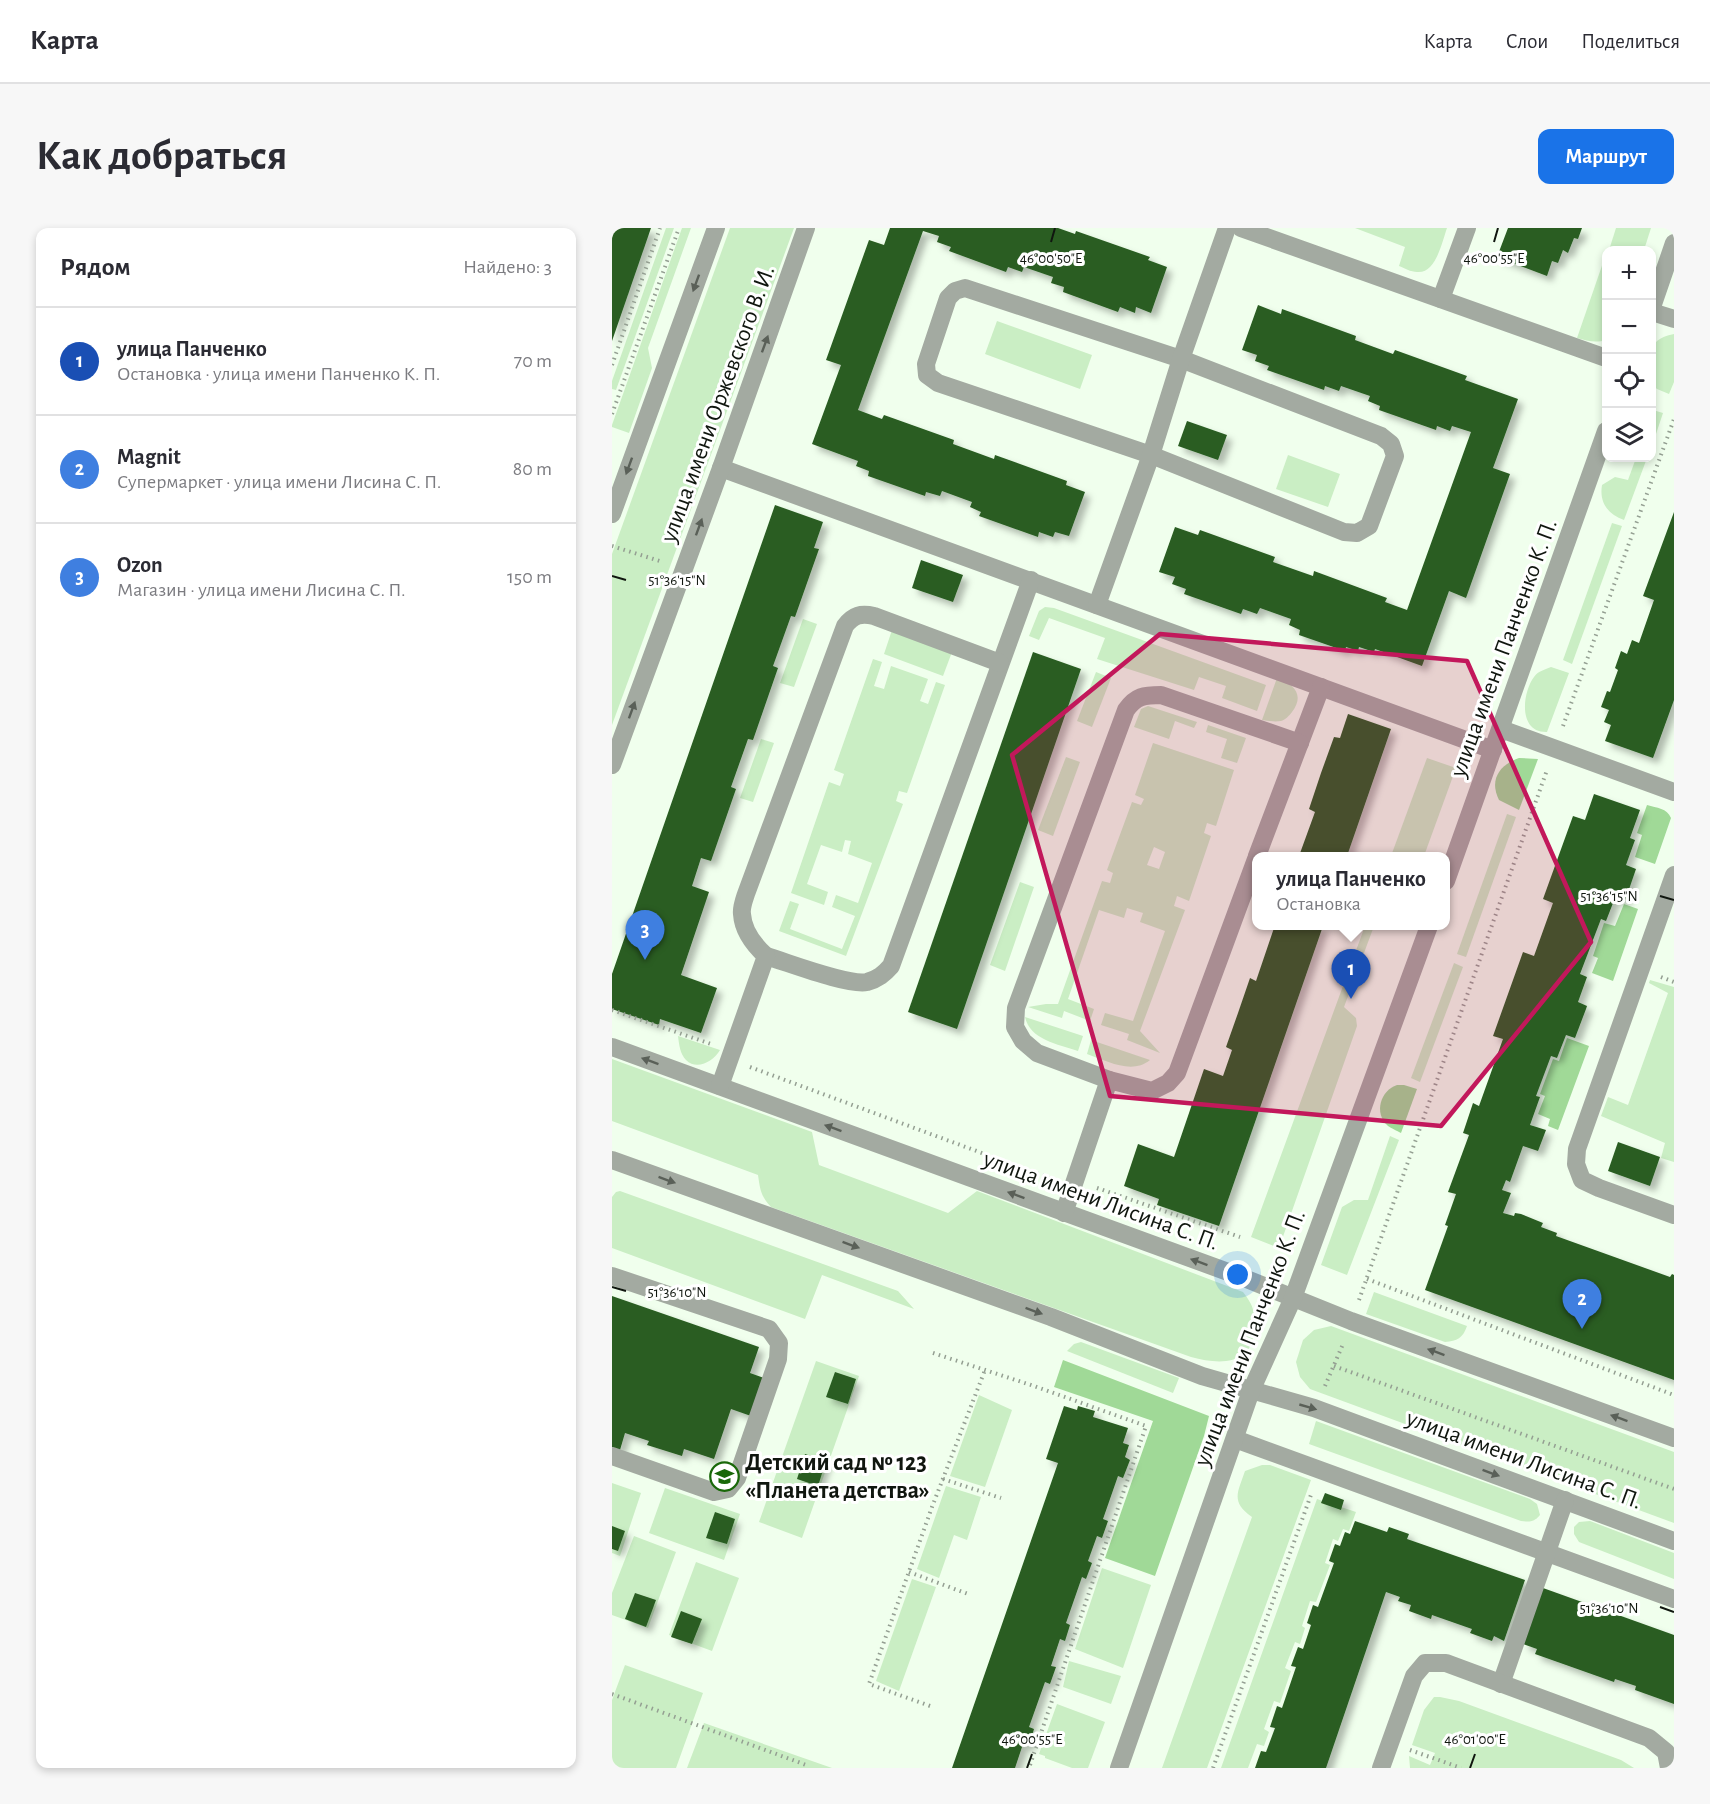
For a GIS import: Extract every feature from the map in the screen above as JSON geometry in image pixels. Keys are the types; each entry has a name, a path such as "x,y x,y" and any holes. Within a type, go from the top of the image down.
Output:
{"street":[{"path":"613,507 716,228"},
{"name":"улица имени Оржевского В. И.","path":"612,765 807,228"},
{"path":"1097,605 1151,455 1181,359 1227,228"},
{"path":"1241,228 1602,357"},
{"path":"1441,299 1467,228"},
{"path":"1654,300 1674,243"},
{"path":"965,288 1181,359 1381,436 1391,444 1395,456 1369,526 1357,533 1344,532 1151,455 938,382 927,375 926,364 948,298 955,291 965,288"},
{"path":"1656,313 1674,319"},
{"name":"улица имени Панченко К. П.","path":"1450,870 1602,442"},
{"path":"721,468 1493,750"},
{"path":"1000,663 864,613 850,618 845,626 741,912 754,944 766,956 844,980 865,982 880,977 891,966 1031,580"},
{"path":"1259,852 1321,687"},
{"path":"1252,871 1177,1073 1168,1083 1152,1091 1109,1080 1037,1053 1023,1041 1015,1027 1017,1008 1126,710 1132,700 1147,695 1161,695 1300,743"},
{"path":"1501,729 1674,792"},
{"path":"1674,875 1577,1149 1576,1164 1582,1180 1674,1215"},
{"name":"улица имени Панченко К. П.","path":"1119,1768 1251,1391 1293,1298 1428,930"},
{"path":"720,1086 766,956"},
{"name":"улица имени Лисина С. П.","path":"612,1047 1239,1276 1351,1321 1674,1438"},
{"path":"1064,1213 1109,1080"},
{"name":"улица имени Лисина С. П.","path":"612,1160 1051,1317 1202,1376 1314,1408 1674,1540"},
{"path":"612,1276 769,1329 779,1343 778,1359 741,1467 737,1478 728,1489 714,1492 612,1456"},
{"path":"1235,1439 1674,1599"},
{"path":"1501,1684 1565,1500"},
{"path":"1381,1768 1414,1676 1425,1663 1446,1663 1649,1738 1666,1752 1669,1768"}],"path":[{"path":"612,364 660,228"},
{"path":"612,414 679,228"},
{"path":"612,392 619,395"},
{"path":"1314,1408 1334,1366 1367,1279 1674,419"},
{"path":"612,546 660,561"},
{"path":"612,1010 733,1051 753,1069 1074,1186 1089,1185 1240,1237"},
{"path":"1367,1279 1674,1395"},
{"path":"933,1353 1146,1426 1029,1768"},
{"path":"1334,1366 1674,1489"},
{"path":"930,1706 869,1684 985,1370"},
{"path":"1214,1768 1320,1470"},
{"path":"943,1479 1001,1498"},
{"path":"909,1572 968,1594"},
{"path":"612,1694 809,1766"},
{"path":"1390,1742 1461,1768"}],"highlighted area":[{"path":"1160,634 1467,661 1591,942 1441,1126 1110,1096 1012,755"}],"green space":[{"path":"666,228 674,228 616,390 612,389 612,381"},
{"path":"682,228 691,228 648,348 652,368 629,433 612,427 612,425"},
{"path":"730,228 794,228 612,725 612,554"},
{"path":"1355,228 1447,228 1434,263 1424,271 1417,272 1399,266 1405,247"},
{"path":"1616,228 1651,228 1645,246 1610,246"},
{"path":"1602,266 1602,341 1577,338"},
{"path":"997,321 1092,355 1080,389 985,354"},
{"path":"1674,334 1674,382 1669,394 1656,388 1656,342"},
{"path":"1656,411 1663,413 1656,434"},
{"path":"1288,455 1340,474 1328,507 1276,489"},
{"path":"1635,462 1646,462 1624,520 1609,511 1603,502 1601,491 1602,485 1615,477 1628,480"},
{"path":"1612,523 1622,526 1572,664 1563,660"},
{"path":"1045,607 1054,608 1266,685 1257,711 1222,698 1226,686 1199,677 1194,690 1097,659 1105,638 1049,618 1039,640 1029,636 1039,611"},
{"path":"803,619 817,624 794,687 780,683"},
{"path":"892,630 952,652 943,676 884,654"},
{"path":"873,659 882,662 874,686 884,689 891,666 928,679 920,701 928,704 936,682 945,685 907,793 899,791 896,801 903,804 846,956 779,931 790,901 799,904 790,929 842,949 855,916 832,907 836,895 858,903 872,863 848,854 851,841 845,840 842,852 821,845 807,884 828,892 824,905 791,893 829,782 840,786 844,774 834,770"},
{"path":"1551,667 1569,673 1547,732 1538,731 1527,719 1525,702 1527,692 1534,677"},
{"path":"1096,672 1111,678 1092,727 1077,721"},
{"path":"1277,678 1288,683 1296,691 1298,700 1296,706 1285,719 1262,720"},
{"path":"1148,706 1197,722 1194,728 1175,721 1169,739 1134,727 1141,709"},
{"path":"1208,725 1246,738 1237,763 1221,758 1227,739 1206,732"},
{"path":"761,739 774,743 753,802 740,798"},
{"path":"1153,743 1234,770 1216,826 1207,823 1204,833 1211,836 1189,901 1177,896 1174,906 1185,910 1140,1031 1160,1053 1127,1040 1129,1034 1101,1025 1105,1013 1133,1021 1165,931 1140,922 1143,913 1127,908 1124,918 1099,910 1068,999 1094,1009 1090,1021 1064,1011 1062,1018 1028,1007 1058,1004 1102,881 1110,883 1113,873 1107,870 1132,802 1141,805 1144,799 1135,795","holes":["1154,847 1165,852 1159,869 1147,865"]},
{"path":"1066,757 1080,762 1053,836 1038,830"},
{"path":"1427,758 1456,768 1425,852 1392,852"},
{"path":"1519,758 1538,759 1519,810 1499,800 1495,786 1501,769"},
{"path":"1647,805 1664,810 1671,818 1655,864 1635,857 1642,835 1637,833"},
{"path":"1507,814 1516,817 1466,957 1457,954"},
{"path":"1020,882 1034,887 1005,971 990,965"},
{"path":"1624,904 1638,909 1613,981 1592,973 1598,958 1593,956 1604,923 1615,926"},
{"path":"1364,930 1373,930 1344,1007 1356,1018 1357,1026 1279,1248 1251,1237"},
{"path":"1454,963 1463,967 1420,1082 1411,1078"},
{"path":"1650,980 1674,987 1674,1162 1661,1158 1665,1143 1601,1116 1608,1097 1628,1105 1668,993 1649,983"},
{"path":"1025,1017 1083,1036 1078,1051 1039,1036 1028,1025"},
{"path":"678,1036 720,1050 710,1061 695,1065 682,1055"},
{"path":"1567,1038 1589,1046 1558,1130 1548,1126 1550,1119 1538,1114 1545,1096 1540,1094 1553,1059 1559,1061"},
{"path":"1091,1040 1150,1060 1127,1067 1111,1063 1087,1054"},
{"path":"612,1059 812,1132 819,1165 948,1213 977,1191 1243,1292 1254,1312 1253,1340 1242,1356 1233,1360 1213,1361 1191,1357 771,1207 765,1200 758,1175 612,1121"},
{"path":"1397,1085 1417,1089 1401,1133 1383,1121 1380,1109 1383,1097"},
{"path":"1390,1136 1399,1140 1347,1275 1321,1265 1342,1207 1354,1200 1368,1200"},
{"path":"620,1191 898,1291 914,1309 822,1275 805,1319 612,1248 612,1197"},
{"path":"1374,1292 1467,1326 1459,1338 1445,1342 1366,1314"},
{"path":"1331,1326 1674,1452 1674,1523 1310,1389 1300,1377 1296,1362 1303,1340 1314,1330"},
{"path":"1081,1342 1179,1378 1173,1393 1067,1351 1074,1344"},
{"path":"1063,1360 1209,1416 1155,1576 1105,1558 1153,1421 1054,1387"},
{"path":"816,1361 859,1376 802,1538 759,1522"},
{"path":"979,1395 1012,1410 985,1487 950,1476"},
{"path":"1316,1421 1530,1499 1537,1504 1540,1515 1532,1521 1521,1521 1309,1444"},
{"path":"1262,1465 1270,1465 1311,1480 1207,1768 1162,1768 1252,1517 1245,1512 1238,1501 1240,1485 1245,1471"},
{"path":"612,1483 641,1493 620,1556 612,1553"},
{"path":"946,1486 981,1497 967,1540 954,1535 939,1578 917,1569"},
{"path":"665,1488 740,1514 724,1560 649,1533"},
{"path":"1317,1499 1356,1512 1349,1531 1343,1529 1338,1541 1333,1539 1325,1563 1330,1565 1316,1602 1310,1601 1302,1626 1305,1628 1300,1644 1295,1642 1285,1668 1291,1671 1280,1703 1274,1701 1264,1729 1269,1732 1264,1746 1257,1744 1248,1768 1221,1768"},
{"path":"1590,1521 1674,1553 1674,1579 1579,1542 1574,1534 1574,1527 1579,1522"},
{"path":"634,1536 676,1552 648,1628 612,1615 612,1593"},
{"path":"696,1562 739,1578 712,1651 669,1635"},
{"path":"1102,1568 1151,1585 1123,1668 1075,1649"},
{"path":"912,1579 936,1587 899,1691 876,1681"},
{"path":"1069,1661 1121,1676 1111,1704 1063,1687"},
{"path":"625,1665 703,1693 676,1768 612,1768 612,1700"},
{"path":"1434,1697 1459,1701 1621,1760 1634,1768 1410,1768 1409,1756 1430,1765 1435,1753 1412,1745 1424,1710"},
{"path":"1057,1704 1105,1722 1088,1768 1072,1768 1039,1754"},
{"path":"704,1723 832,1768 687,1768"}],"building":[{"path":"612,228 651,228 612,341"},
{"path":"890,228 1058,228 1075,234 1076,231 1150,257 1148,260 1167,267 1151,313 1136,307 1135,313 1120,307 1118,312 1063,292 1064,287 1051,283 1053,277 1024,267 1022,272 1008,267 1006,272 949,251 951,247 937,242 939,236 923,231 858,410 882,419 884,415 954,440 953,444 994,459 995,455 1067,481 1066,485 1085,492 1069,536 1055,532 1053,537 1039,532 1038,537 979,516 981,512 970,507 972,502 942,491 940,496 926,492 925,496 868,476 869,471 856,466 858,461 812,444 841,365 826,360 869,240 884,245"},
{"path":"1508,228 1582,228 1578,239 1574,238 1568,253 1563,250 1558,263 1552,261 1547,276 1497,257"},
{"path":"1258,305 1281,314 1282,309 1356,336 1355,340 1393,354 1395,350 1467,376 1465,380 1518,399 1493,468 1510,474 1466,598 1449,591 1422,666 1375,649 1374,652 1359,647 1358,651 1346,647 1345,651 1299,635 1300,630 1289,625 1291,619 1260,608 1257,614 1243,609 1241,614 1184,594 1186,589 1172,584 1175,577 1159,572 1175,527 1198,535 1200,530 1275,557 1273,562 1313,576 1314,571 1387,598 1385,602 1407,610 1471,432 1452,426 1450,431 1437,426 1436,430 1379,410 1380,406 1368,401 1370,396 1341,386 1339,391 1325,386 1324,390 1267,370 1269,366 1255,361 1257,355 1242,350"},
{"path":"1187,421 1227,435 1218,460 1178,446"},
{"path":"775,505 823,522 814,548 819,549 795,617 791,616 773,666 778,668 753,740 748,739 731,787 736,789 711,861 701,858 692,886 709,892 681,975 717,988 701,1033 660,1019 659,1025 612,1009 612,974"},
{"path":"1674,512 1674,700 1653,758 1605,741 1611,725 1604,722 1609,710 1601,707 1607,691 1610,692 1618,670 1615,668 1621,651 1627,654 1632,640 1639,643 1654,600 1643,596"},
{"path":"921,560 963,575 953,602 912,588"},
{"path":"1033,652 1081,669 957,1029 908,1012"},
{"path":"1348,714 1391,729 1348,852 1300,852 1315,812 1309,809 1321,773 1334,737 1340,738"},
{"path":"1594,794 1640,810 1630,838 1635,840 1626,865 1636,869 1625,901 1615,898 1606,921 1601,919 1580,974 1587,977 1578,1002 1587,1006 1586,1009 1575,1038 1566,1035 1557,1058 1551,1056 1536,1096 1540,1097 1530,1125 1546,1130 1538,1151 1523,1146 1510,1182 1506,1180 1502,1190 1511,1193 1503,1213 1514,1216 1515,1213 1521,1214 1543,1223 1541,1227 1557,1233 1556,1236 1670,1277 1674,1275 1674,1380 1425,1290 1448,1226 1445,1225 1456,1194 1448,1192 1469,1135 1463,1133 1473,1103 1479,1106 1503,1039 1493,1036 1523,952 1534,956 1553,903 1543,899 1573,816 1585,820"},
{"path":"1273,930 1322,930 1219,1226 1157,1205 1159,1199 1124,1186 1138,1144 1174,1157 1204,1069 1223,1076 1232,1050 1226,1047 1250,978 1256,981"},
{"path":"1618,1142 1660,1157 1650,1186 1608,1171"},
{"path":"612,1296 759,1347 750,1373 764,1378 751,1416 731,1409 714,1459 684,1449 682,1456 647,1445 649,1441 625,1433 620,1450 612,1447"},
{"path":"835,1372 856,1379 848,1404 826,1397"},
{"path":"1064,1406 1077,1410 1078,1406 1095,1411 1093,1417 1128,1428 1123,1443 1129,1445 1125,1457 1130,1460 1123,1478 1118,1476 1103,1519 1108,1521 1102,1538 1097,1536 1088,1561 1092,1563 1086,1579 1082,1577 1066,1623 1070,1625 1065,1641 1060,1639 1051,1666 1056,1667 1050,1684 1045,1682 1029,1727 1034,1729 1029,1746 1023,1744 1015,1768 952,1768 1058,1463 1046,1459"},
{"path":"805,1454 826,1461 818,1486 797,1479"},
{"path":"1325,1493 1344,1500 1341,1510 1321,1503"},
{"path":"715,1512 735,1519 727,1544 706,1538"},
{"path":"1355,1521 1387,1532 1389,1527 1409,1534 1407,1539 1525,1580 1504,1641 1494,1636 1492,1641 1470,1633 1472,1629 1432,1615 1431,1619 1409,1611 1411,1605 1398,1601 1400,1597 1386,1592 1326,1768 1255,1768 1261,1751 1266,1752 1275,1728 1270,1727 1277,1706 1282,1708 1296,1667 1291,1666 1298,1647 1303,1649 1311,1625 1307,1623 1313,1605 1318,1607 1334,1563 1329,1561 1335,1544 1340,1546 1345,1532 1350,1534"},
{"path":"612,1526 625,1531 618,1551 612,1549"},
{"path":"1543,1588 1674,1635 1674,1704 1635,1690 1636,1686 1615,1679 1614,1682 1535,1654 1537,1649 1523,1644"},
{"path":"635,1593 656,1600 646,1627 625,1619"},
{"path":"681,1611 702,1619 692,1644 671,1637"}],"place":[{"name":"Ozon","path":"645,960"},
{"name":"улица Панченко","path":"1351,999"},
{"name":"Magnit","path":"1582,1329"},
{"name":"Детский сад № 123 «Планета детства»","path":"724,1477"}]}
